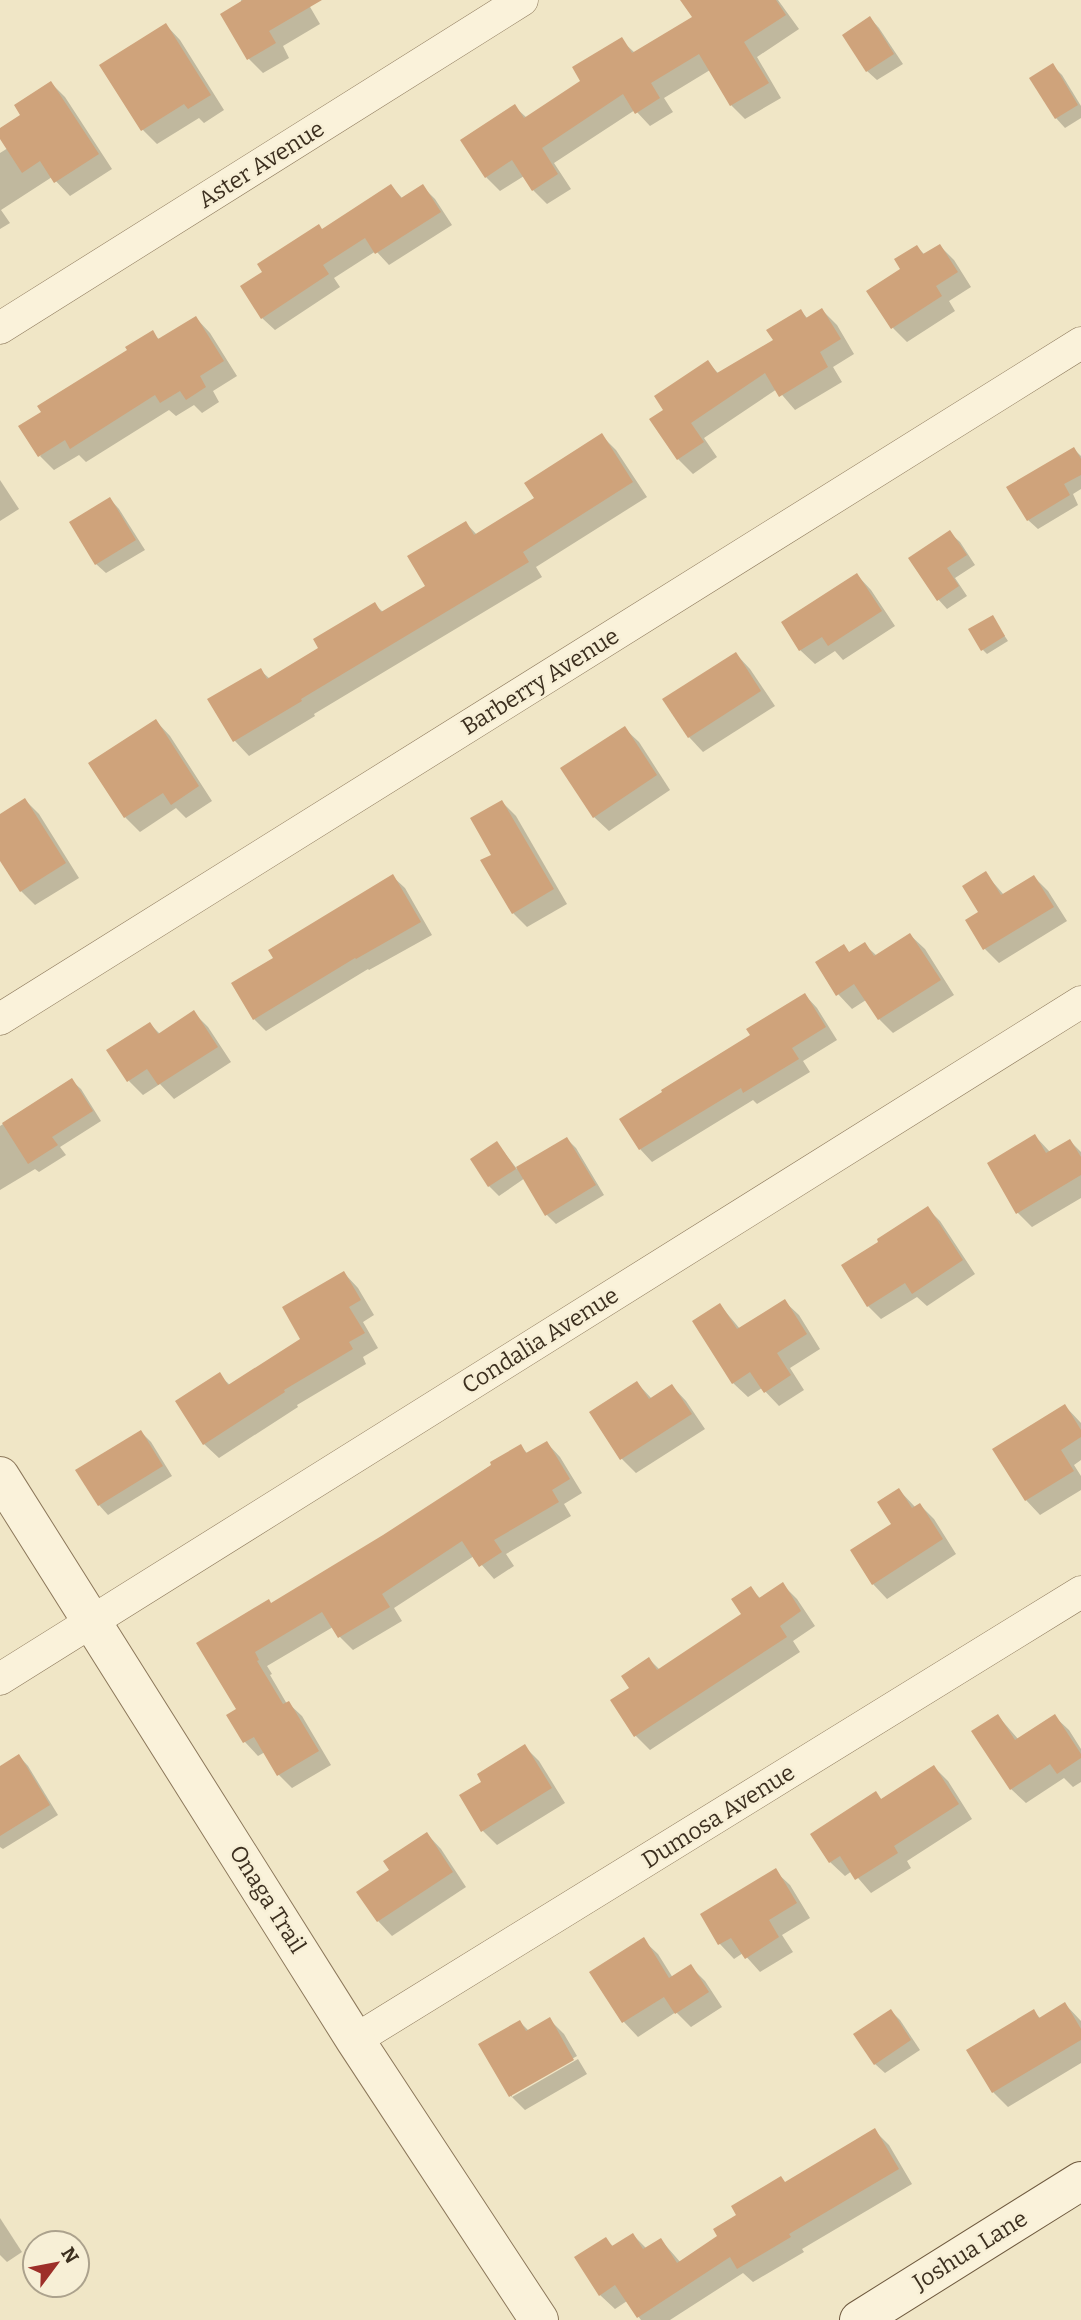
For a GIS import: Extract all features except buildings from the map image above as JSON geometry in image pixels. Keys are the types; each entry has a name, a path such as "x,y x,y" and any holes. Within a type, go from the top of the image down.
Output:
{"street":[{"name":"Aster Avenue","path":"0,328 522,0"},
{"name":"Barberry Avenue","path":"0,1019 1081,343"},
{"name":"Condalia Avenue","path":"0,1679 1081,1002"},
{"name":"Onaga Trail","path":"0,1476 355,2040 539,2320"},
{"name":"Dumosa Avenue","path":"355,2040 1081,1592"},
{"name":"Joshua Lane","path":"859,2320 1081,2181"}]}
